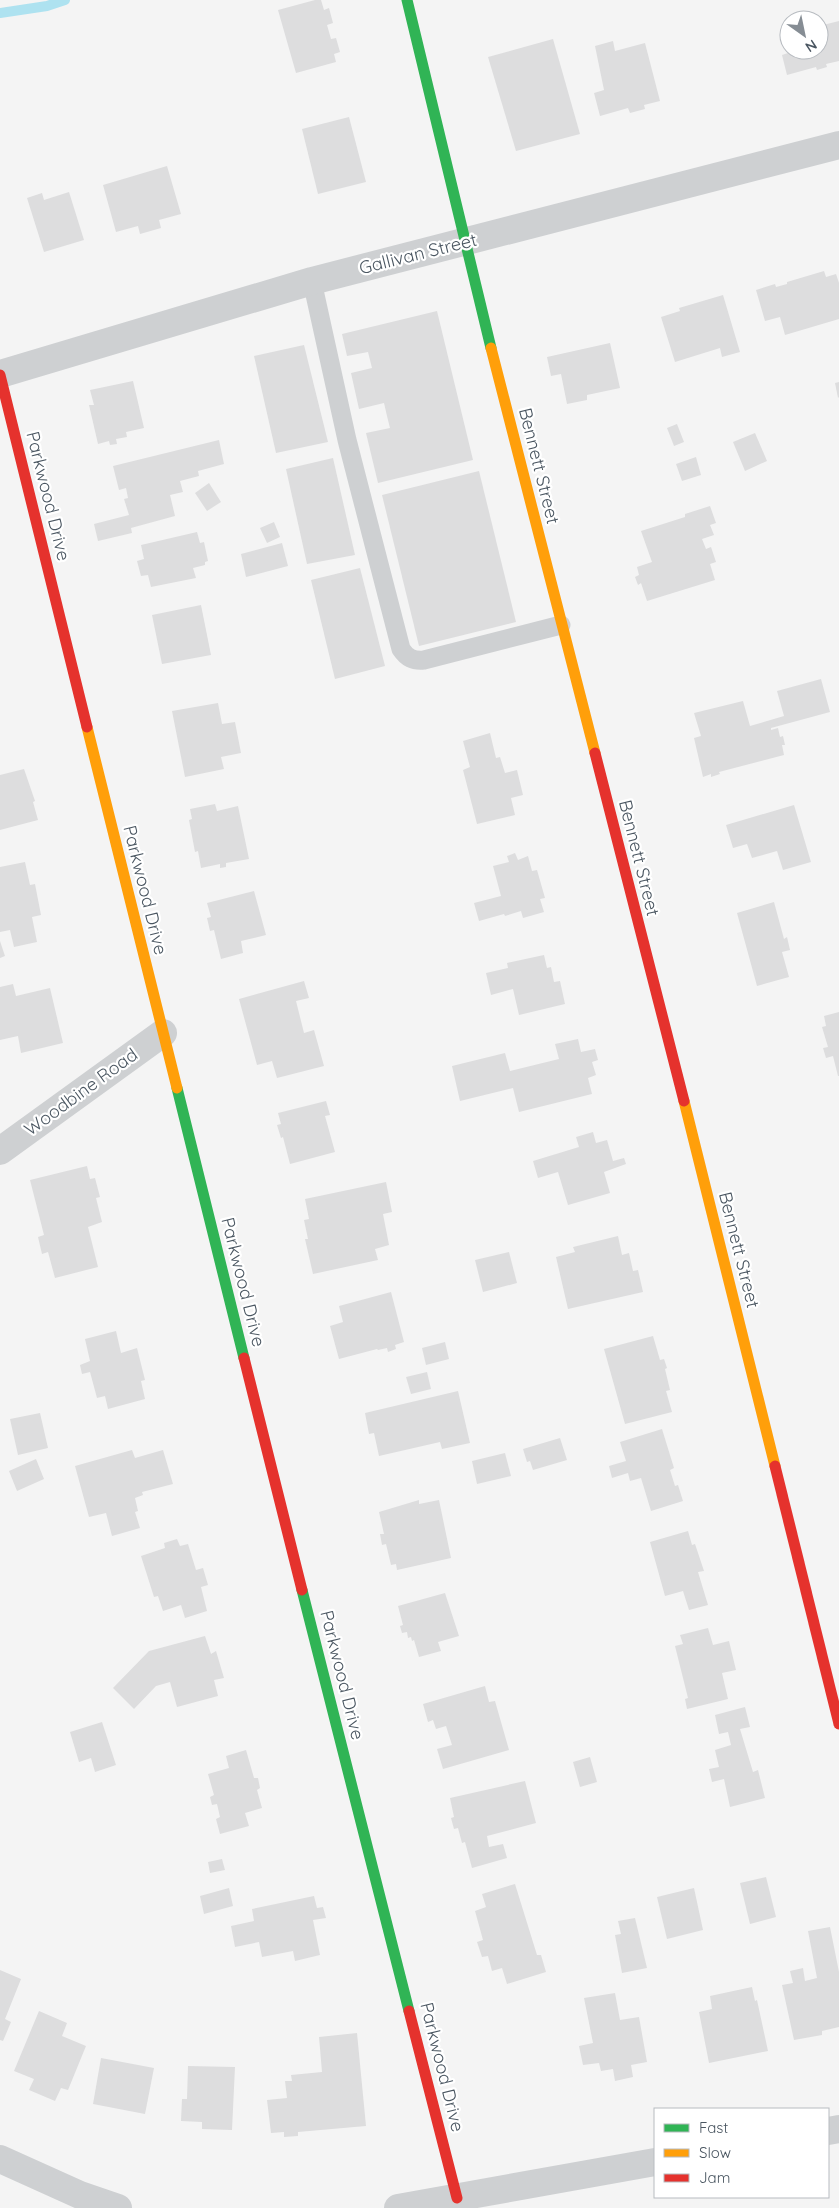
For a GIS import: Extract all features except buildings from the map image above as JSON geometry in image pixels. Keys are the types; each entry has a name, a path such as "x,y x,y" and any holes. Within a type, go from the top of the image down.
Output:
{"street":[{"name":"Bennett Street","path":"407,0 474,284 721,1244 839,1724"},
{"name":"Gallivan Street","path":"0,374 312,281 839,145"},
{"name":"Parkwood Drive","path":"0,374 310,1623 457,2198"},
{"name":"Woodbine Road","path":"0,1151 163,1033"},
{"path":"0,2159 80,2195 118,2208"},
{"path":"398,2208 654,2162"}],"lane":[{"path":"312,281 349,449 401,649 406,656 415,660 424,660 561,625"}],"waterway":[{"path":"0,13 47,6 65,0"}],"traffic: fast":[{"path":"407,0 491,348"},
{"path":"177,1088 244,1358"},
{"path":"302,1590 409,2011"}],"traffic: slow":[{"path":"491,348 595,753"},
{"path":"87,727 177,1088"},
{"path":"684,1101 775,1466"}],"traffic: jam":[{"path":"0,375 87,727"},
{"path":"595,753 684,1101"},
{"path":"244,1358 302,1590"},
{"path":"775,1466 839,1724"},
{"path":"409,2011 457,2198"}]}
